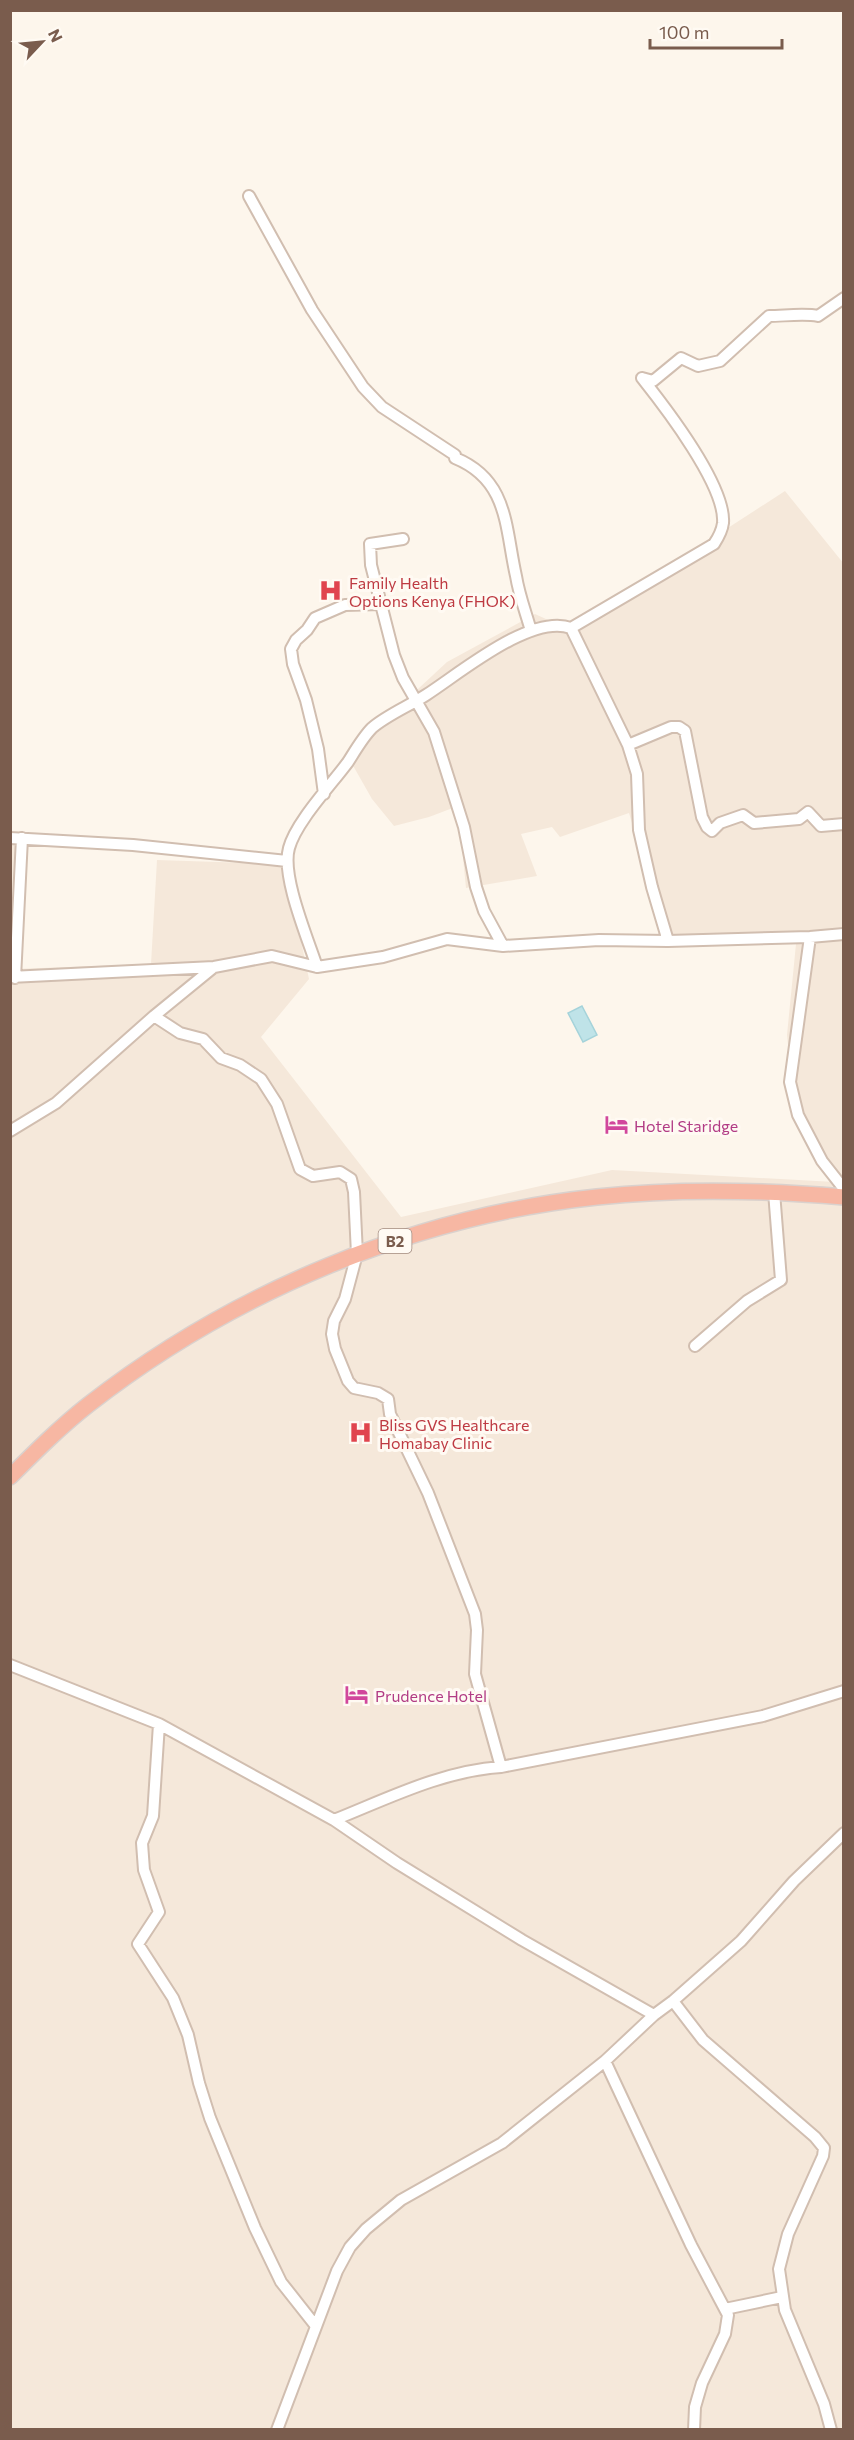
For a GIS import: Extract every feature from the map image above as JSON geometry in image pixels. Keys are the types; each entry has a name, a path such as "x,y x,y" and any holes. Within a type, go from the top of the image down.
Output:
{"highway":[{"name":"B2","path":"10,1477 86,1406 160,1354 253,1300 357,1254 477,1217 538,1205 597,1197 716,1190 843,1197"}],"street":[{"path":"249,196 312,310 363,387 382,407 455,455 455,458 490,482 503,510 516,578 531,631"},
{"path":"317,967 301,919 287,861 292,840 372,729 459,671 531,631 553,625 571,628 714,544 723,524 721,507 696,454 668,410 642,378 652,381 681,358 698,366 720,361 769,316 808,314 818,316 843,298"},
{"path":"404,539 370,544 371,565 394,655 403,678 434,732 464,827 476,887 484,911 503,946"},
{"path":"324,794 318,749 306,700 293,664 291,649 315,618 345,605 381,604"},
{"path":"571,628 628,745 637,774 639,830 651,887 668,941"},
{"path":"628,745 671,727 679,726 685,731 702,817 706,827 712,831 720,823 743,815 754,823 799,819 808,812 821,826 843,824"},
{"path":"287,861 133,845 16,838 13,978 214,967 272,956 317,967 383,957 447,939 503,946 599,940 668,941 843,934"},
{"path":"810,937 790,1082 798,1115 822,1161 843,1190"},
{"path":"10,1131 56,1103 154,1016 214,967"},
{"path":"154,1016 180,1033 203,1038 221,1058 240,1065 261,1079 278,1104 296,1162 305,1173 313,1176 340,1172 351,1179 354,1192 357,1254 345,1299 334,1321 332,1334 335,1349 348,1381 354,1388 378,1393 388,1399 390,1414 428,1493 475,1614 477,1630 475,1674 501,1767"},
{"path":"696,1346 747,1301 781,1280 774,1192"},
{"path":"10,1665 159,1725 334,1820 397,1863 522,1940 654,2015"},
{"path":"334,1820 409,1788 473,1769 501,1767 762,1716 843,1691"},
{"path":"159,1725 153,1816 142,1843 144,1870 159,1912 138,1944 173,1998 188,2035 199,2084 210,2118 255,2228 281,2282 315,2325"},
{"path":"281,2428 315,2325 337,2271 350,2247 366,2229 401,2200 502,2143 604,2061 741,1941 795,1881 843,1833"},
{"path":"673,2001 703,2040 815,2136 824,2148 823,2156 788,2234 779,2269 782,2296 794,2334 824,2404 831,2430"},
{"path":"604,2061 691,2245 725,2309 729,2322 702,2382 695,2407 694,2430"},
{"path":"725,2309 782,2296"}],"shaded area":[{"path":"785,491 844,564 843,2429 11,2430 11,843 20,843 14,969 151,964 157,860 280,864 294,908 309,979 261,1037 401,1217 612,1170 835,1182 795,1113 787,1035 796,944 707,944 667,941 629,813 560,837 552,827 521,834 537,876 466,888 458,806 429,817 394,826 372,799 347,755 447,662 535,614 557,624 573,635 595,614"},
{"name":"Bliss GVS Healthcare Homabay Clinic","path":"368,1420 372,1439 353,1443 349,1427"}],"water":[{"path":"582,1006 597,1035 583,1042 568,1013"}],"place":[{"name":"Family Health Options Kenya (FHOK)","path":"331,591"},
{"name":"Hotel Staridge","path":"616,1125"},
{"name":"Bliss GVS Healthcare Homabay Clinic","path":"361,1433"},
{"name":"Prudence Hotel","path":"357,1695"}]}
